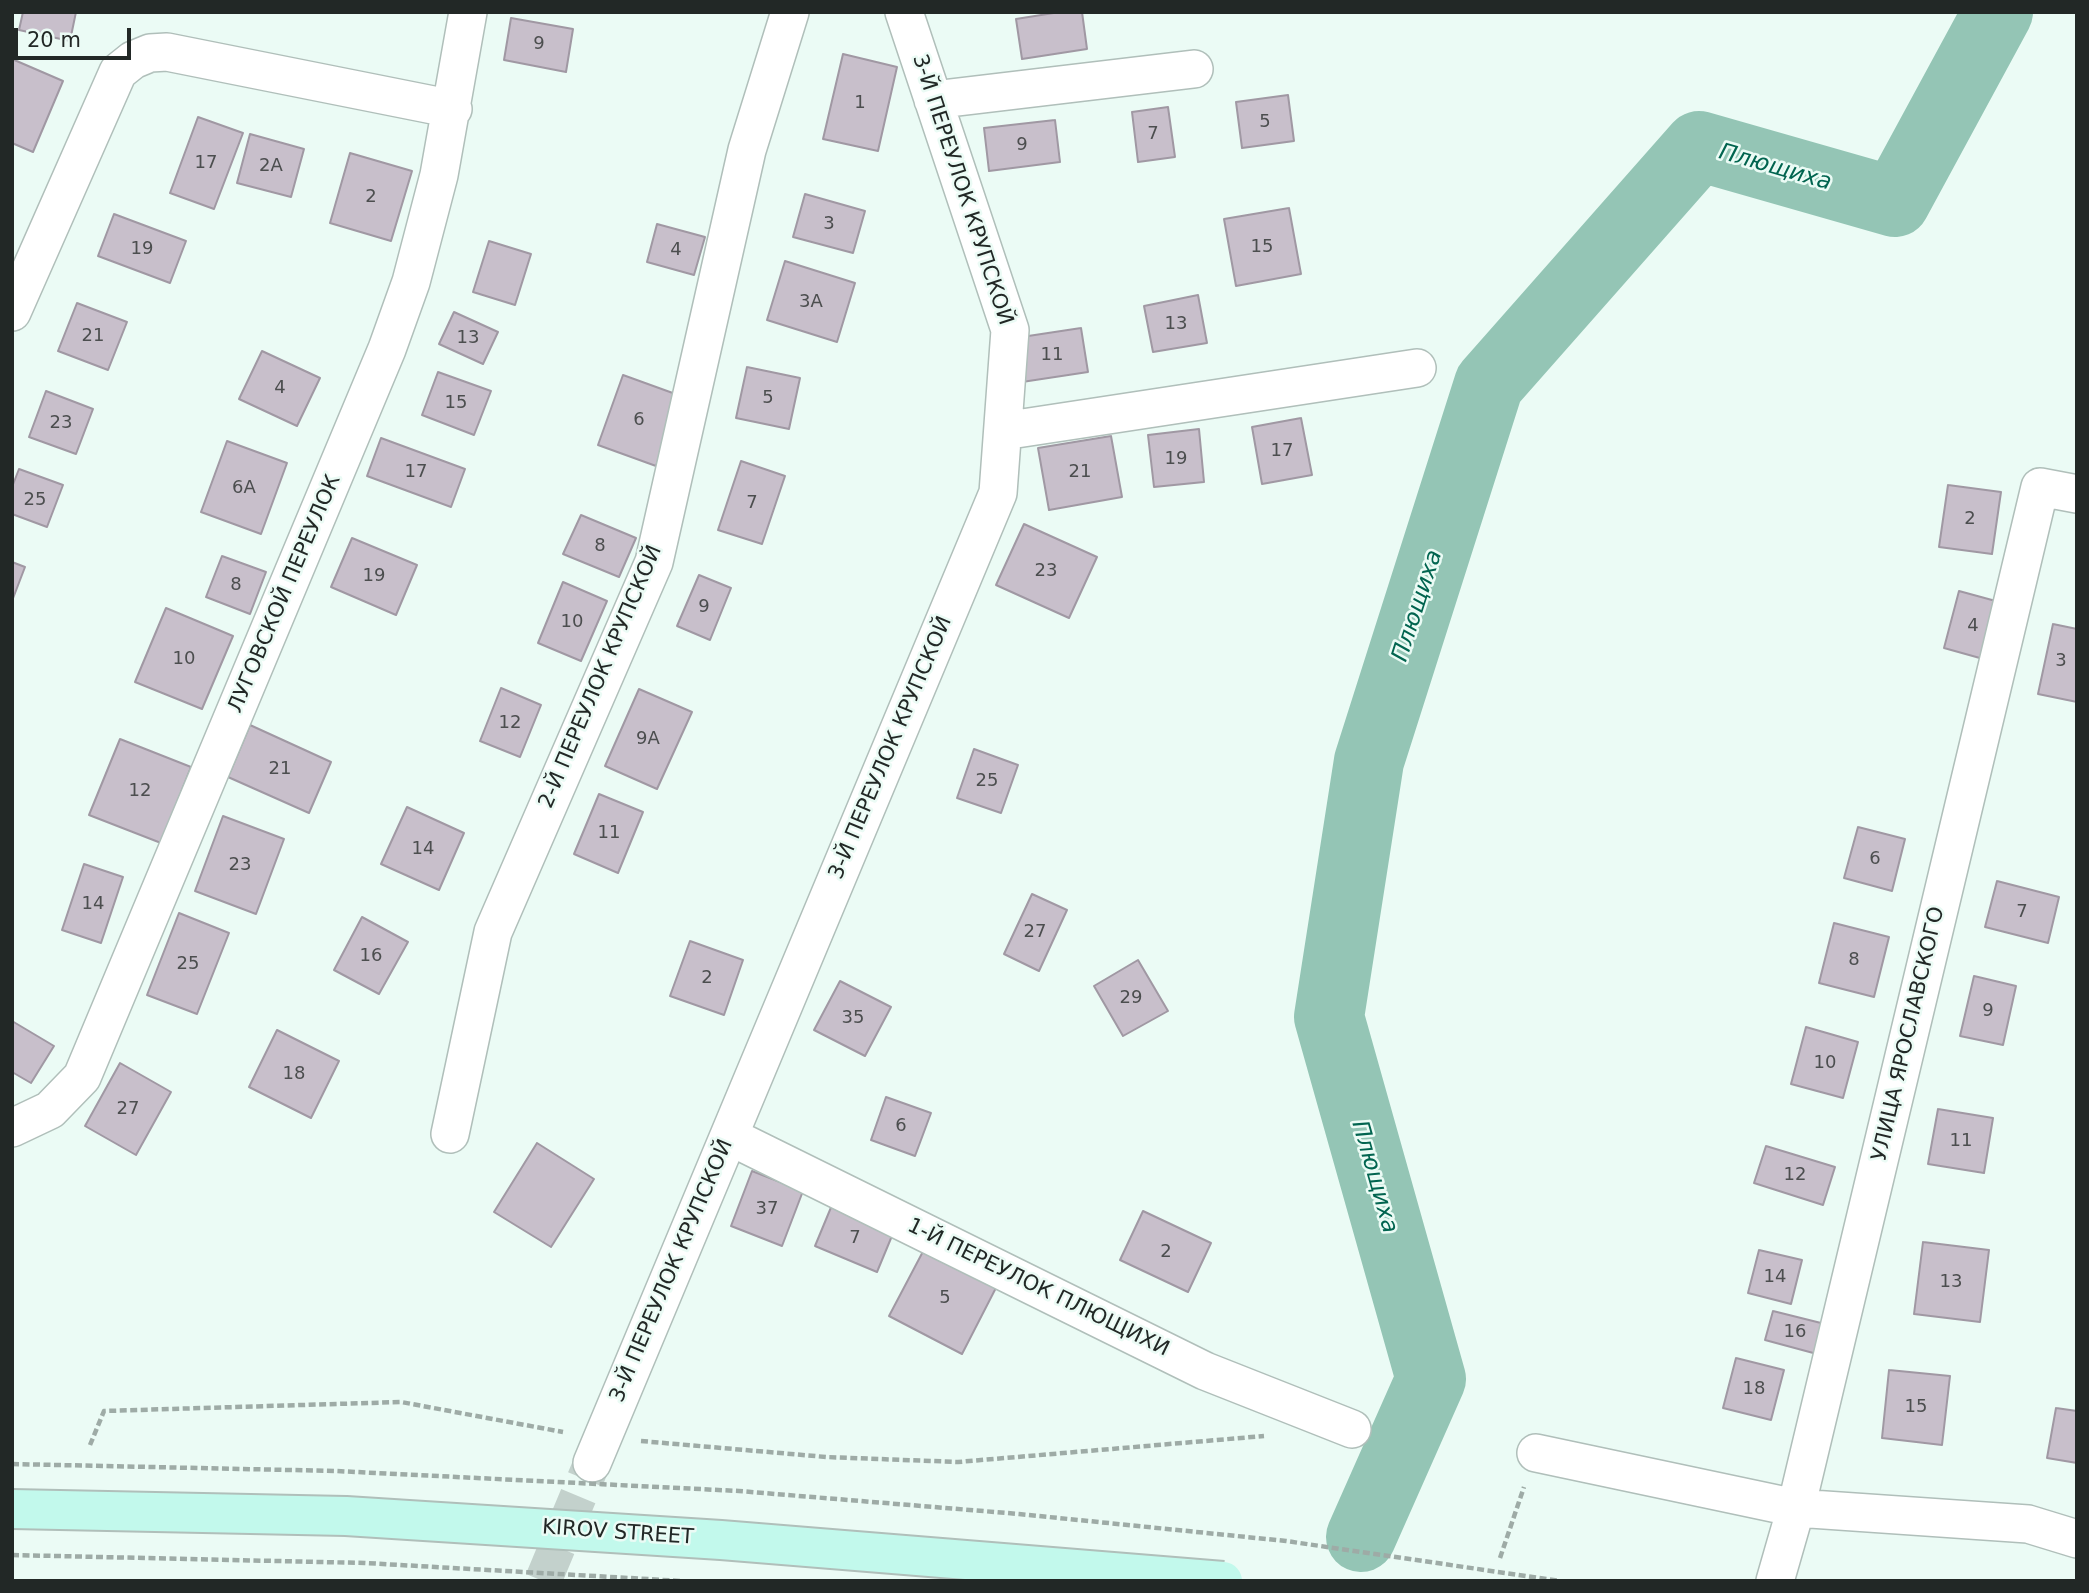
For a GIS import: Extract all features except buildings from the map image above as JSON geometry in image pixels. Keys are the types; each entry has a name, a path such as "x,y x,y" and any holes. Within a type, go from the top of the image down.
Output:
{"main road":[{"name":"KIROV STREET","path":"12,1509 346,1516 721,1540 1223,1581"}],"street":[{"name":"ЛУГОВСКОЙ ПЕРЕУЛОК","path":"12,1128 50,1111 82,1077 387,349 423,240 453,109 468,12"},
{"name":"2-Й ПЕРЕУЛОК КРУПСКОЙ","path":"450,1133 493,932 654,562 747,150 790,12"},
{"name":"3-Й ПЕРЕУЛОК КРУПСКОЙ","path":"598,1450 998,493 1010,330 904,12"},
{"path":"12,312 118,72 133,60 150,53 167,52 453,109"},
{"path":"933,100 1194,69"},
{"path":"1003,431 1417,368"},
{"name":"УЛИЦА ЯРОСЛАВСКОГО","path":"1775,1581 1796,1508 2040,487 2077,494"},
{"name":"1-Й ПЕРЕУЛОК ПЛЮЩИХИ","path":"729,1136 1205,1371 1352,1429"},
{"path":"1536,1453 1796,1508 2028,1524 2077,1539"}],"path":[{"path":"90,1445 104,1411 401,1402 534,1428 598,1450 958,1462 1270,1436"},
{"path":"1500,1558 1536,1453"},
{"path":"12,1555 365,1563 682,1581"}],"waterway":[{"name":"Плющиха","path":"1361,1537 1431,1379 1329,1017 1369,761 1489,384 1699,146 1895,202 1998,12"}],"tunnel":[{"path":"543,1581 592,1463"}]}
